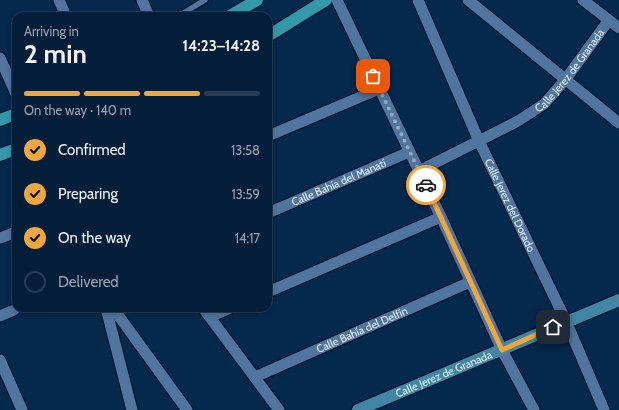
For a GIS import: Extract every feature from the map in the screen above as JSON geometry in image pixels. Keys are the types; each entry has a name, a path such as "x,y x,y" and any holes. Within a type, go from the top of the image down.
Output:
{"main road":[{"path":"237,12 257,0"},
{"path":"272,34 326,0"},
{"path":"0,120 12,116"},
{"path":"0,155 12,150"}],"street":[{"path":"59,0 64,12"},
{"path":"142,0 147,12"},
{"path":"337,0 441,217 502,350 534,410"},
{"name":"Calle Jerez del Dorado","path":"418,0 479,141 566,322 604,410"},
{"path":"468,0 619,123"},
{"path":"583,0 619,28"},
{"name":"Calle Jerez de Granada","path":"419,171 518,121 544,104 565,80 609,20"},
{"path":"0,58 12,85"},
{"path":"272,134 379,89"},
{"name":"Calle Bahía del Manatí","path":"272,211 409,152"},
{"path":"272,290 441,217"},
{"path":"0,238 12,234"},
{"name":"Calle Bahía del Delfín","path":"254,377 470,282"},
{"name":"Calle Jerez de Granada","path":"358,410 619,300"},
{"path":"0,316 12,311"},
{"path":"107,312 132,410"},
{"path":"116,312 187,410"},
{"path":"206,312 279,410"},
{"path":"0,360 22,410"}],"lane":[{"path":"185,12 205,0"}],"way so far":[{"path":"373,76 426,185"}],"route":[{"path":"426,185 502,350 553,327"}]}
